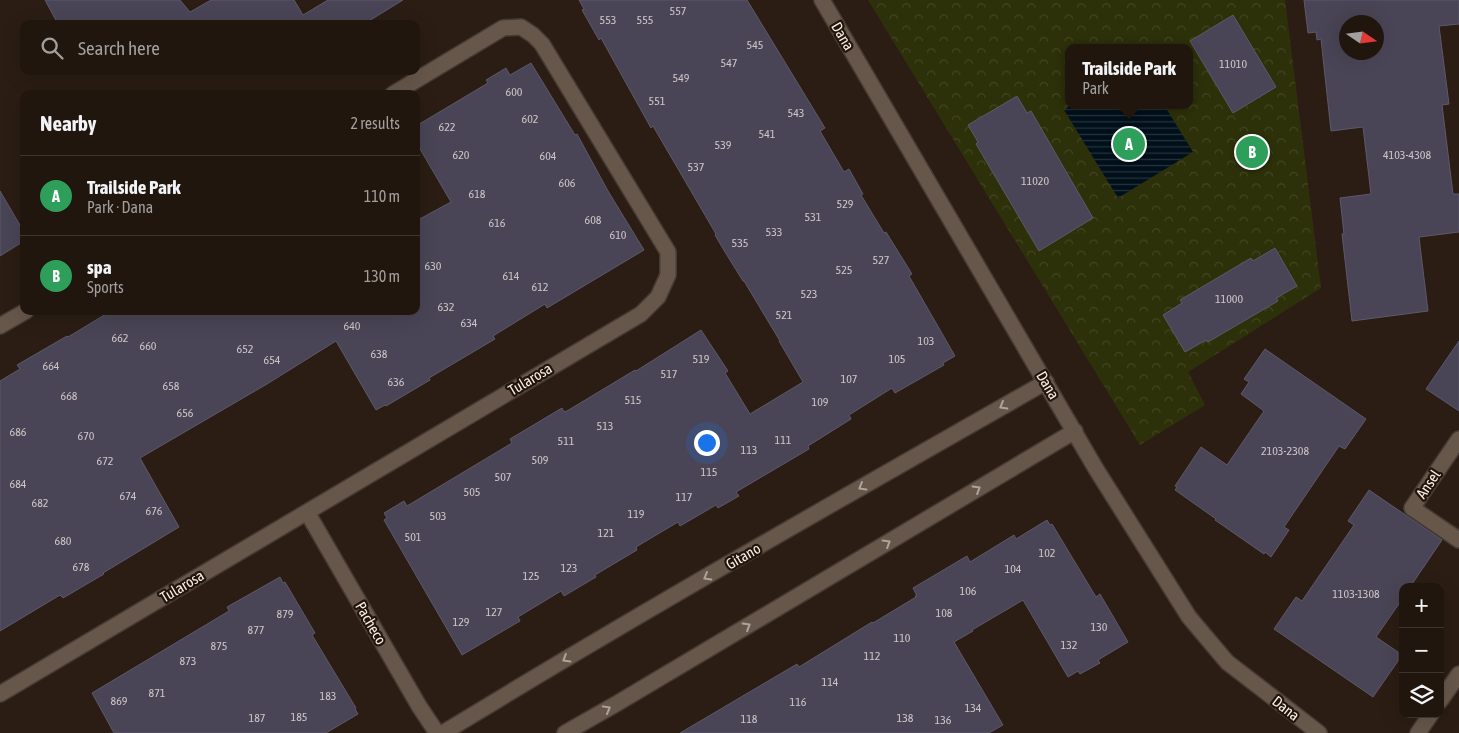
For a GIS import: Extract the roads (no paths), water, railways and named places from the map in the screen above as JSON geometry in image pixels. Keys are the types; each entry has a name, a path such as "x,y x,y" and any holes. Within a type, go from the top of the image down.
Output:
{"street":[{"name":"Dana","path":"822,0 1096,469 1189,617 1227,662 1319,733"},
{"name":"Tularosa","path":"0,694 641,314 658,297 668,275 668,252 542,44 533,35 522,27 503,28 400,90"},
{"path":"0,326 20,314"},
{"name":"Gitano","path":"442,733 877,478 1046,382"},
{"path":"565,733 1075,431"},
{"name":"Ansel","path":"1459,439 1412,508 1459,540"},
{"name":"Pacheco","path":"307,512 419,706 437,733"},
{"path":"1444,695 1459,674"},
{"path":"1418,733 1428,718"}],"water":[{"path":"1166,109 1193,152 1118,198 1064,110"},
{"path":"1256,134 1270,156 1247,170 1234,148"}],"place":[{"name":"Trailside Park","path":"1129,144"},
{"name":"spa","path":"1252,152"}]}
